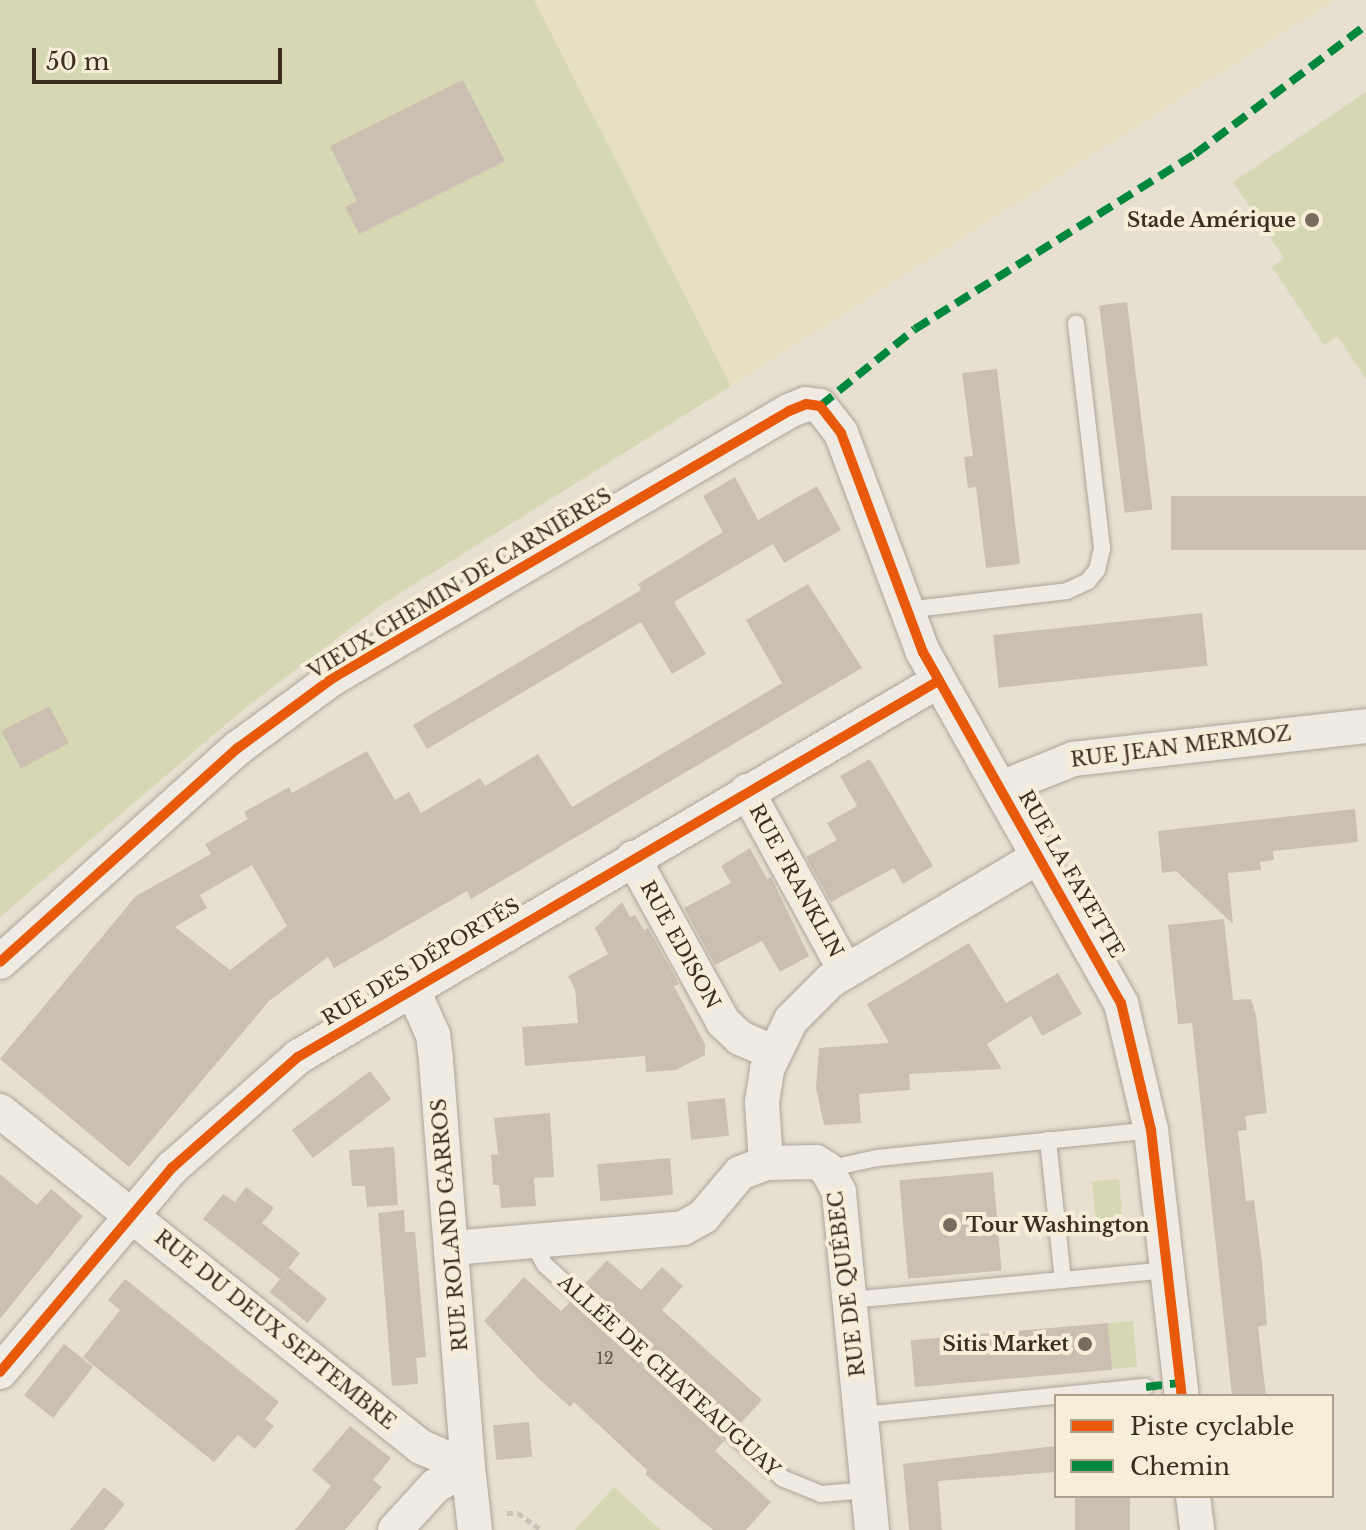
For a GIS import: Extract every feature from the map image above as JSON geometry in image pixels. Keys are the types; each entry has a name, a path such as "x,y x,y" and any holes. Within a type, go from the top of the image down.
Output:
{"street":[{"name":"VIEUX CHEMIN DE CARNIÈRES","path":"0,962 238,748 333,678 789,411 806,404 820,406"},
{"name":"RUE LA FAYETTE","path":"820,406 841,433 905,610 938,681 1121,1003 1151,1130 1182,1394"},
{"name":"RUE DES DÉPORTÉS","path":"0,1372 131,1215 189,1151 276,1074 412,988 938,681"},
{"name":"RUE JEAN MERMOZ","path":"1001,788 1073,759 1366,726"},
{"name":"RUE FRANKLIN","path":"747,791 845,970"},
{"path":"452,1248 683,1228 703,1217 731,1180 766,1163 762,1102 773,1052 791,1020 845,970 1040,856"},
{"name":"RUE EDISON","path":"633,858 723,1022 740,1038 773,1052"},
{"name":"RUE ROLAND GARROS","path":"412,988 433,1035 436,1059 468,1467"},
{"name":"RUE DU DEUX SEPTEMBRE","path":"0,1111 421,1447 447,1462 468,1467"},
{"name":"RUE DE QUÉBEC","path":"766,1163 801,1159 827,1169 839,1192 872,1530"},
{"path":"395,1530 435,1486 468,1467 475,1530"},
{"path":"1193,1498 1197,1530"}],"lane":[{"path":"905,610 1067,591 1088,581 1097,570 1102,548 1076,324"},
{"path":"827,1169 877,1158 1151,1130"},
{"path":"1048,1140 1063,1280"},
{"name":"ALLÉE DE CHATEAUGUAY","path":"532,1241 545,1265 782,1478 821,1494 868,1490"},
{"path":"851,1300 1168,1270"},
{"path":"1075,1394 1146,1387"},
{"path":"863,1415 1054,1396"}],"shaded area":[{"path":"534,0 1335,0 731,386"}],"green space":[{"path":"0,0 534,0 731,386 378,607 244,709 0,917"},
{"name":"Stade Amérique","path":"1366,92 1366,379 1337,336 1324,345 1272,267 1284,258 1233,182"},
{"path":"1119,1179 1124,1233 1097,1235 1092,1181"},
{"path":"1133,1321 1137,1367 1112,1369 1108,1323"},
{"path":"614,1487 661,1530 575,1530"}],"building":[{"path":"463,80 505,161 359,234 345,207 357,201 330,146"},
{"path":"1127,302 1152,509 1125,513 1099,305"},
{"path":"997,369 1020,564 986,568 976,487 968,488 964,457 973,456 962,373"},
{"path":"735,477 758,520 817,486 841,530 784,563 773,544 674,602 706,654 672,674 641,622 427,749 413,725 641,590 638,584 723,532 703,496"},
{"path":"1171,496 1366,496 1366,550 1171,550"},
{"path":"808,584 862,668 471,899 467,891 334,968 328,957 269,1001 129,1167 0,1059 136,896 211,854 205,844 248,819 244,812 289,787 292,793 367,751 395,800 409,792 421,813 480,778 485,786 538,754 572,807 782,683 746,620","holes":["252,865 287,926 230,970 175,927 207,908 200,895"]},
{"path":"1202,613 1208,666 999,688 993,635"},
{"path":"49,706 69,743 21,768 1,731"},
{"path":"870,759 933,866 903,884 894,868 831,902 806,857 837,840 827,823 857,806 840,776"},
{"path":"1355,809 1358,842 1273,851 1274,860 1260,862 1261,870 1228,873 1233,924 1176,871 1162,873 1158,831"},
{"path":"750,848 767,879 771,877 809,956 780,972 762,941 715,965 684,908 731,883 721,866"},
{"path":"622,902 630,917 635,915 644,930 648,928 679,984 674,986 705,1044 705,1055 676,1070 646,1072 645,1056 525,1066 522,1027 578,1023 575,989 568,976 608,954 595,928"},
{"path":"1224,919 1233,1000 1251,999 1256,1016 1267,1113 1245,1116 1247,1130 1238,1131 1246,1201 1254,1200 1262,1263 1267,1325 1258,1327 1266,1394 1232,1394 1192,1023 1178,1024 1168,925"},
{"path":"969,943 1006,1003 1058,973 1082,1014 1042,1036 1031,1016 987,1044 1002,1069 909,1074 910,1090 859,1094 861,1123 824,1125 816,1088 819,1048 889,1043 867,1004"},
{"path":"370,1071 391,1099 313,1158 292,1130"},
{"path":"725,1098 729,1136 691,1140 687,1102"},
{"path":"550,1113 554,1177 534,1178 536,1206 501,1208 499,1185 493,1185 491,1155 498,1154 494,1118"},
{"path":"394,1147 398,1205 367,1207 365,1186 352,1186 349,1150"},
{"path":"670,1158 673,1195 601,1201 597,1164"},
{"name":"Tour Washington","path":"993,1172 1002,1271 908,1279 899,1180"},
{"path":"0,1174 37,1205 51,1189 83,1216 0,1319"},
{"path":"246,1187 274,1208 262,1223 300,1253 280,1279 203,1219 223,1194 235,1202"},
{"path":"404,1210 405,1232 415,1232 426,1357 416,1358 418,1384 392,1386 378,1213"},
{"path":"607,1260 641,1290 662,1267 683,1286 662,1310 762,1400 739,1425 584,1285"},
{"path":"289,1268 327,1299 308,1323 269,1292"},
{"path":"524,1277 561,1311 570,1302 724,1441 715,1451 771,1502 746,1530 713,1530 646,1475 647,1470 574,1402 570,1407 538,1378 484,1321"},
{"path":"125,1279 279,1402 265,1419 274,1426 255,1449 238,1435 214,1462 83,1357 120,1310 108,1300"},
{"path":"1108,1323 1112,1370 915,1387 911,1340"},
{"path":"64,1344 93,1367 53,1418 24,1395"},
{"path":"529,1422 532,1457 496,1460 493,1425"},
{"path":"350,1426 391,1458 373,1480 382,1487 345,1530 295,1530 331,1486 312,1470"},
{"path":"1054,1446 1054,1472 938,1481 942,1530 909,1530 903,1464"},
{"path":"104,1487 125,1504 104,1530 70,1530"},
{"path":"1075,1498 1130,1498 1130,1530 1075,1530"}],"marked path":[{"path":"820,406 915,329 1195,154 1366,25"},
{"path":"1146,1387 1180,1383"}],"cycle path":[{"path":"0,962 238,748 333,678 789,411 806,404 820,406 841,433 923,652 1121,1003 1151,1130 1182,1394"},
{"path":"0,1372 172,1168 298,1057 938,681"}],"place":[{"name":"Stade Amérique","path":"1312,220"},
{"name":"Tour Washington","path":"950,1225"},
{"name":"Sitis Market","path":"1085,1344"}]}
